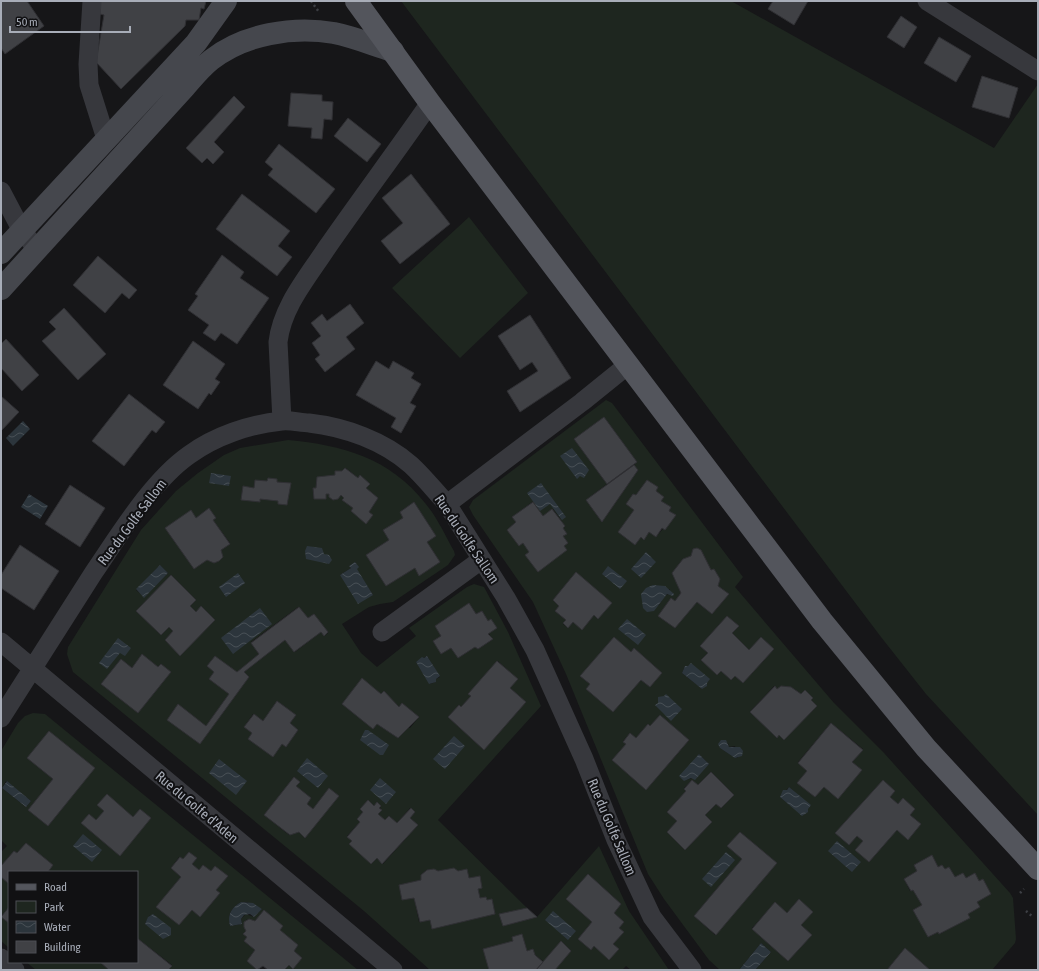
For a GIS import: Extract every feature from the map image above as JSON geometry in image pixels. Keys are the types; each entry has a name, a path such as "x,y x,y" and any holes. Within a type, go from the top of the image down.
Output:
{"main road":[{"path":"1,254 196,43 226,1"},
{"path":"356,1 430,103 822,621 873,686 926,748 1038,869"},
{"path":"1,289 185,87 210,61 232,47 268,35 298,30 314,30 346,36 393,51"}],"street":[{"path":"92,1 88,64 89,85 106,139"},
{"path":"927,1 1038,71"},
{"path":"282,421 278,342 279,330 285,314 337,234 430,103"},
{"path":"1,191 22,231 37,249"},
{"path":"446,504 582,402 629,364"},
{"name":"Rue du Golfe Sallom","path":"1,718 112,545 147,498 172,470 189,455 214,440 248,428 282,421 333,427 376,442 411,465 446,504 506,598 535,650 584,760 616,840 652,917 692,970"},
{"path":"382,632 481,560"},
{"name":"Rue du Golfe d'Aden","path":"1,642 32,670 393,970"},
{"path":"1,958 15,970"}],"path":[{"path":"1020,893 1024,889"},
{"path":"1026,911 1033,917"}],"green space":[{"path":"401,1 731,1 994,148 1038,84 1038,815 926,694 881,637"},
{"path":"469,217 528,293 460,358 392,288"},
{"path":"606,400 612,403 743,577 735,587 834,703 884,753 1010,893 1013,898 1016,939 1015,943 992,970 930,970 905,948 887,970 755,970 771,952 761,943 739,970 720,970 709,960 664,899 648,874 566,674 533,602 473,515 469,507 473,500","holes":["604,417 637,462 634,465 638,470 602,522 586,500 607,484 574,439","647,480 658,487 656,491 664,497 661,501 671,507 669,511 675,515 656,537 649,532 644,539 641,537 635,545 618,532 634,510 626,504 633,494 636,495","532,502 543,516 553,509 565,526 563,528 566,534 563,536 568,543 564,546 523,543 519,546 507,530 516,522 513,517","697,548 701,550 711,570 714,569 720,579 718,586 729,594 712,614 697,602 675,628 658,616 671,598 675,601 681,593 672,573 683,559 691,556 693,549","576,572 594,615 582,629 573,622 568,628 563,624 566,620 555,611 559,606 553,600","670,589 669,594 664,596 659,605 643,608 643,604","727,616 739,626 732,633 749,650 761,638 774,649 743,683 735,676 731,680 721,671 701,660 708,653 700,646","634,648 662,673 650,687 641,680 613,712 586,689 590,684 580,676 631,652","691,664 709,680 702,689 682,673 685,666","774,686 777,689 787,686 801,694 805,690 813,698 811,700 816,706 777,737 750,712","660,715 689,740 646,790 612,760 626,744 623,741 630,733 636,738 648,724 650,726","831,723 863,749 852,762 862,770 838,798 824,787 815,797 798,783 807,771 798,762","728,743 729,747 735,746 738,758 734,757 720,748","699,754 709,764 693,778 686,780","711,772 734,795 721,808 716,804 705,815 712,822 686,849 667,832 677,821 667,812 686,791 684,788 692,780 698,785","883,780 895,791 890,797 898,804 903,799 915,809 910,815 921,824 908,840 897,830 869,862 863,841 857,836 849,845 835,833","789,787 810,806 802,815 780,797","740,832 776,863 715,935 694,916 742,859 728,846","932,855 938,867 942,865 945,869 949,867 955,877 966,878 975,873 979,881 983,879 991,894 977,902 980,907 968,914 969,918 940,934 938,932 929,937 913,910 922,905 913,890 910,891 904,879 917,871 914,865","799,899 801,925 812,935 788,961 752,928 775,903 787,913"]},
{"path":"288,440 308,442 346,450 364,456 396,475 425,503 441,526 455,555 448,565 393,602 369,607 342,624 361,653 377,667 416,636 409,628 467,587 474,584 484,587 508,632 541,706 438,820 527,908 500,914 503,926 537,917 599,846 629,911 669,970 631,970 626,966 622,970 555,970 535,955 533,949 527,951 522,934 512,937 513,941 489,970 430,970 364,911 73,672 67,654 68,647 141,530 176,491 224,455 240,448","holes":["346,468 358,478 360,476 369,484 366,488 378,498 369,512 373,515 366,523 351,511 353,508 343,500 344,498 341,495 338,499 333,500 329,497 329,494 326,494 326,499 314,499 313,488 316,488 317,478 335,475 335,471 342,471","268,478 276,479 277,482 290,483 287,505 278,504 278,501 260,499 260,502 241,499 243,486 254,488 255,480 267,481","414,502 436,536 427,542 440,562 419,575 415,568 386,586 366,555 389,540 384,530 403,518 400,512","209,508 216,518 213,520 230,543 221,550 223,557 219,561 214,563 207,560 194,569 165,528 196,518","356,562 356,569 373,595 340,575 351,568 349,566","160,565 168,573 144,597 136,590","171,575 196,600 190,606 196,612 201,607 215,620 180,655 165,640 173,631 169,627 161,635 136,611","469,603 476,614 482,611 492,640 478,649 475,647 458,658 451,648 441,654 433,641 441,636 435,626","298,607 308,618 314,614 328,633 324,636 321,632 295,652 285,640 244,672 249,677 200,744 167,720 178,704 206,726 229,694 209,679 214,672 207,666 215,656 237,672 259,654 251,642","142,654 158,667 161,664 171,672 138,713 101,684 121,659 132,668","427,656 440,677 436,679 436,682 430,684 416,662","498,661 517,679 510,688 526,702 484,750 448,717 459,705 461,707 471,696 469,693","362,679 381,694 384,691 399,707 402,703 419,717 410,728 408,727 398,738 377,724 373,729 342,704","277,701 296,715 290,723 298,730 286,747 282,744 248,739 252,733 244,727 253,714 263,721","294,777 300,782 296,786 311,798 307,804 313,809 329,788 338,796 305,838 299,832 289,835 264,815","368,800 374,806 377,803 382,810 378,814 385,820 389,816 397,823 410,808 415,812 410,818 418,825 383,864 377,858 371,864 347,836 360,822 357,819 363,812 360,809","454,868 458,871 467,869 469,878 480,876 482,887 478,889 480,898 487,900 492,899 495,914 433,929 430,920 419,922 414,898 402,900 399,885 421,880 421,875 425,871 431,869 438,871","588,874 621,904 614,913 624,922 619,928 624,932 613,944 619,949 594,946 591,950 578,939 592,922 567,899"]},
{"path":"33,713 45,714 358,970 284,970 289,965 293,968 302,958 294,951 280,930 283,926 264,910 255,921 247,919 244,925 246,931 243,934 247,937 244,941 255,950 247,961 257,970 168,970 172,965 138,939 138,871 49,871 53,865 26,843 17,853 14,851 1,866 1,852 7,846 1,840 1,751 18,723 25,716","holes":["27,758 94,768 48,826 28,810 53,779","6,781 31,801 26,807 2,788","189,852 197,858 192,864 199,870 203,865 211,871 215,866 227,876 216,890 220,893 200,917 192,910 179,925 157,907 181,877 171,868 179,857 183,859","241,902 247,902 262,909 254,917 246,914 241,919 242,924 230,926 229,918 231,912","152,915 170,929 171,933 164,937 145,924 149,916"]},
{"path":"1,877 8,883 8,908 1,916"},
{"path":"1,917 8,922 8,947 1,941"},
{"path":"27,963 101,963 109,970 36,970"}],"water":[{"path":"23,421 30,429 13,446 6,438"},
{"path":"572,448 589,470 584,478 580,476 577,479 560,456"},
{"path":"211,473 231,476 229,486 209,483"},
{"path":"541,483 566,517 562,520 550,504 540,511 527,493"},
{"path":"29,494 48,506 40,519 21,507"},
{"path":"307,546 322,548 324,554 329,555 332,560 329,564 306,559 305,551"},
{"path":"646,552 656,562 641,578 631,569"},
{"path":"355,562 359,567 357,569 373,595 358,604 340,575 351,568 349,566"},
{"path":"160,565 168,573 144,598 136,589"},
{"path":"608,566 627,581 620,589 602,574"},
{"path":"238,573 245,583 226,597 219,587"},
{"path":"653,585 665,586 674,594 673,596 667,594 654,611 647,612 643,608 641,594 646,588"},
{"path":"260,608 272,624 233,654 221,638"},
{"path":"627,619 646,635 638,645 618,629"},
{"path":"118,638 131,648 125,656 120,653 107,669 99,663"},
{"path":"427,656 440,676 436,679 436,682 429,684 416,662 422,657 424,658"},
{"path":"691,663 710,679 707,686 702,689 682,673 685,666 688,666"},
{"path":"666,694 682,709 671,721 655,705 658,703 658,697"},
{"path":"365,730 368,730 389,745 383,755 380,755 360,740"},
{"path":"454,736 465,746 445,769 433,759"},
{"path":"721,740 726,740 729,747 740,747 743,751 742,756 735,758 720,748 718,744"},
{"path":"699,754 709,764 695,780 691,778 684,781 679,776"},
{"path":"307,758 328,776 318,788 297,771"},
{"path":"219,759 247,781 236,795 209,773"},
{"path":"380,778 396,792 386,804 370,790"},
{"path":"7,781 31,801 26,807 2,788"},
{"path":"789,787 811,805 808,812 802,816 780,797 783,790 787,790"},
{"path":"83,834 102,850 92,862 73,846"},
{"path":"837,841 861,862 852,872 828,851"},
{"path":"726,852 735,860 711,887 702,879"},
{"path":"241,902 253,903 262,909 254,917 250,914 244,915 241,919 242,924 230,926 229,918 231,912"},
{"path":"553,911 576,931 568,940 545,920"},
{"path":"153,914 171,928 171,935 163,939 145,924 148,917"},
{"path":"761,943 771,952 755,970 739,970"}],"building":[{"path":"1,1 27,1 44,26 5,54 1,48"},
{"path":"100,1 206,1 204,9 201,8 199,20 186,20 185,26 121,89 96,62 104,15 100,14"},
{"path":"773,1 808,1 794,25 768,9"},
{"path":"901,16 917,27 904,48 887,37"},
{"path":"939,37 971,56 956,82 924,63"},
{"path":"982,76 1018,88 1009,118 972,107"},
{"path":"291,93 322,95 322,101 333,102 332,120 324,119 322,139 311,138 312,128 288,126"},
{"path":"234,96 245,107 214,142 224,152 213,164 207,158 202,163 186,148"},
{"path":"348,118 381,144 367,162 334,136"},
{"path":"279,144 335,189 316,213 268,175 273,169 265,162"},
{"path":"411,174 450,224 400,264 381,241 403,223 382,198"},
{"path":"242,194 290,231 278,246 292,257 277,276 216,229"},
{"path":"222,255 244,272 240,278 269,298 237,344 221,333 215,341 203,333 209,325 188,310 198,296 195,294"},
{"path":"98,256 137,290 129,299 122,293 105,313 73,285"},
{"path":"350,304 364,323 346,337 355,349 325,372 315,359 320,355 312,343 321,336 311,323 322,314 327,321"},
{"path":"64,308 106,354 78,380 42,341 56,329 49,322"},
{"path":"530,315 571,378 520,412 507,391 538,371 532,362 520,370 498,336"},
{"path":"6,339 39,375 22,391 1,368 1,344"},
{"path":"193,341 225,364 215,379 220,382 211,395 209,393 198,409 163,385"},
{"path":"376,361 389,369 393,361 414,373 411,378 421,384 410,403 416,406 401,433 391,427 396,418 356,395"},
{"path":"129,394 165,422 156,433 152,430 124,466 92,441"},
{"path":"1,396 19,412 1,431"},
{"path":"604,417 637,462 607,484 574,439"},
{"path":"634,465 638,470 602,522 586,500"},
{"path":"345,468 358,478 360,475 370,484 366,488 378,498 369,512 373,515 366,524 351,511 353,508 342,500 344,498 341,495 338,499 333,500 329,497 329,494 326,494 326,499 314,499 313,488 316,488 317,477 335,475 335,471 342,471"},
{"path":"268,478 277,479 277,482 291,483 287,505 278,504 278,501 260,499 260,502 241,500 243,486 254,488 255,480 267,481"},
{"path":"647,480 658,487 656,491 664,497 661,501 671,507 669,511 676,515 665,530 662,528 656,537 649,532 644,540 641,537 635,545 618,532 634,510 626,504 633,494 636,495"},
{"path":"70,485 105,508 80,547 45,524"},
{"path":"414,502 436,536 427,542 440,562 419,576 415,568 386,586 366,555 389,540 383,530 403,518 400,512"},
{"path":"533,502 543,516 552,509 565,526 563,528 567,534 563,536 568,543 564,546 567,550 538,572 525,555 529,552 523,543 519,546 507,530 516,522 512,517"},
{"path":"209,508 216,518 213,520 230,544 221,550 223,557 219,561 214,563 207,560 194,569 165,528 191,510 196,518"},
{"path":"20,545 59,571 34,610 1,588 1,575"},
{"path":"697,548 701,550 711,570 714,569 720,579 718,586 729,594 712,614 697,602 675,628 658,616 671,598 675,601 681,593 672,573 683,559 691,556 693,549"},
{"path":"576,572 612,603 598,619 594,615 582,630 573,622 568,628 563,623 566,620 555,611 559,606 553,600"},
{"path":"171,575 196,600 190,606 196,612 201,606 215,620 180,656 165,640 173,631 169,627 161,635 136,611"},
{"path":"469,603 476,614 482,611 488,621 491,619 497,628 488,634 493,639 478,649 475,647 458,658 451,648 441,654 433,641 441,636 435,626"},
{"path":"299,607 308,618 314,614 328,632 324,636 321,632 294,652 285,640 244,672 249,677 200,744 167,720 178,704 206,726 229,694 209,679 214,672 207,666 215,656 237,672 259,654 251,643"},
{"path":"727,616 739,626 732,633 749,650 761,637 774,649 743,683 735,676 731,680 721,671 717,675 701,660 708,653 700,646"},
{"path":"614,637 631,652 634,648 662,673 650,687 641,680 613,712 586,689 590,684 580,676"},
{"path":"142,654 158,667 161,664 171,672 138,713 101,684 121,659 132,668"},
{"path":"497,661 518,679 510,688 526,702 484,750 448,717 459,705 461,707 471,696 468,694"},
{"path":"362,678 381,694 384,691 399,707 402,703 419,717 398,738 377,724 373,729 342,704"},
{"path":"775,686 777,689 781,686 791,687 801,694 805,690 813,698 811,700 817,706 784,740 779,735 777,738 750,712"},
{"path":"277,701 296,715 290,723 298,730 286,747 282,744 273,757 248,739 252,733 244,727 254,714 263,721"},
{"path":"660,715 689,740 646,790 612,760 626,744 623,742 630,733 636,738 648,724 650,726"},
{"path":"831,723 863,750 852,762 862,770 838,799 824,787 815,797 797,783 807,771 798,763"},
{"path":"49,731 95,768 48,826 28,810 53,779 27,758"},
{"path":"711,772 734,795 721,808 716,804 705,815 712,822 685,850 667,832 677,821 667,812 686,791 684,789 692,780 698,785"},
{"path":"294,777 300,782 296,786 311,798 307,804 313,809 329,788 339,796 305,838 299,832 290,835 264,815"},
{"path":"883,780 895,791 890,797 898,804 903,798 915,809 910,815 921,824 908,840 897,830 869,862 855,850 863,841 857,836 849,845 835,833"},
{"path":"107,794 133,817 140,809 151,818 120,856 81,823 89,814 96,820 104,811 97,805"},
{"path":"368,800 374,806 377,802 381,806 379,808 382,810 378,814 385,820 389,816 397,823 411,808 415,812 410,818 418,825 382,864 377,858 371,864 349,844 352,841 347,837 360,822 357,819 363,812 360,809"},
{"path":"740,832 777,863 716,935 694,916 742,859 727,846"},
{"path":"26,843 53,865 49,871 8,871 8,883 1,877 1,866 14,851 17,853"},
{"path":"189,852 197,858 192,864 199,870 203,865 211,871 215,866 228,876 216,890 220,893 200,917 192,910 179,925 156,907 181,877 171,868 180,857 183,859"},
{"path":"932,855 938,867 942,865 945,869 949,867 955,877 963,873 966,878 975,873 979,881 983,879 991,894 977,902 980,907 968,914 970,918 939,934 938,932 928,937 913,910 922,905 904,879 917,871 914,865"},
{"path":"454,868 458,871 467,869 469,878 480,876 482,888 478,889 480,898 486,897 487,900 492,899 495,914 432,929 430,920 420,922 414,898 402,900 399,885 421,880 421,875 427,870 434,869 438,871"},
{"path":"588,874 621,904 614,913 624,922 619,928 624,932 613,944 619,949 609,960 594,946 591,950 578,939 592,922 566,899"},
{"path":"799,899 813,912 801,925 812,935 788,961 752,929 775,902 787,913"},
{"path":"8,908 8,922 1,917"},
{"path":"527,908 537,917 503,926 499,914"},
{"path":"264,910 283,926 280,930 298,945 294,951 302,958 293,969 289,965 284,970 268,970 263,966 257,970 247,961 255,950 244,941 247,937 243,934 246,931 244,922 249,919 255,921"},
{"path":"522,934 527,951 533,949 535,955 543,962 536,970 489,970 483,949 513,941 512,937"},
{"path":"138,939 172,966 168,970 109,970 101,963 138,963"},
{"path":"561,941 571,951 555,970 536,970"},
{"path":"905,948 930,970 887,970"}]}
